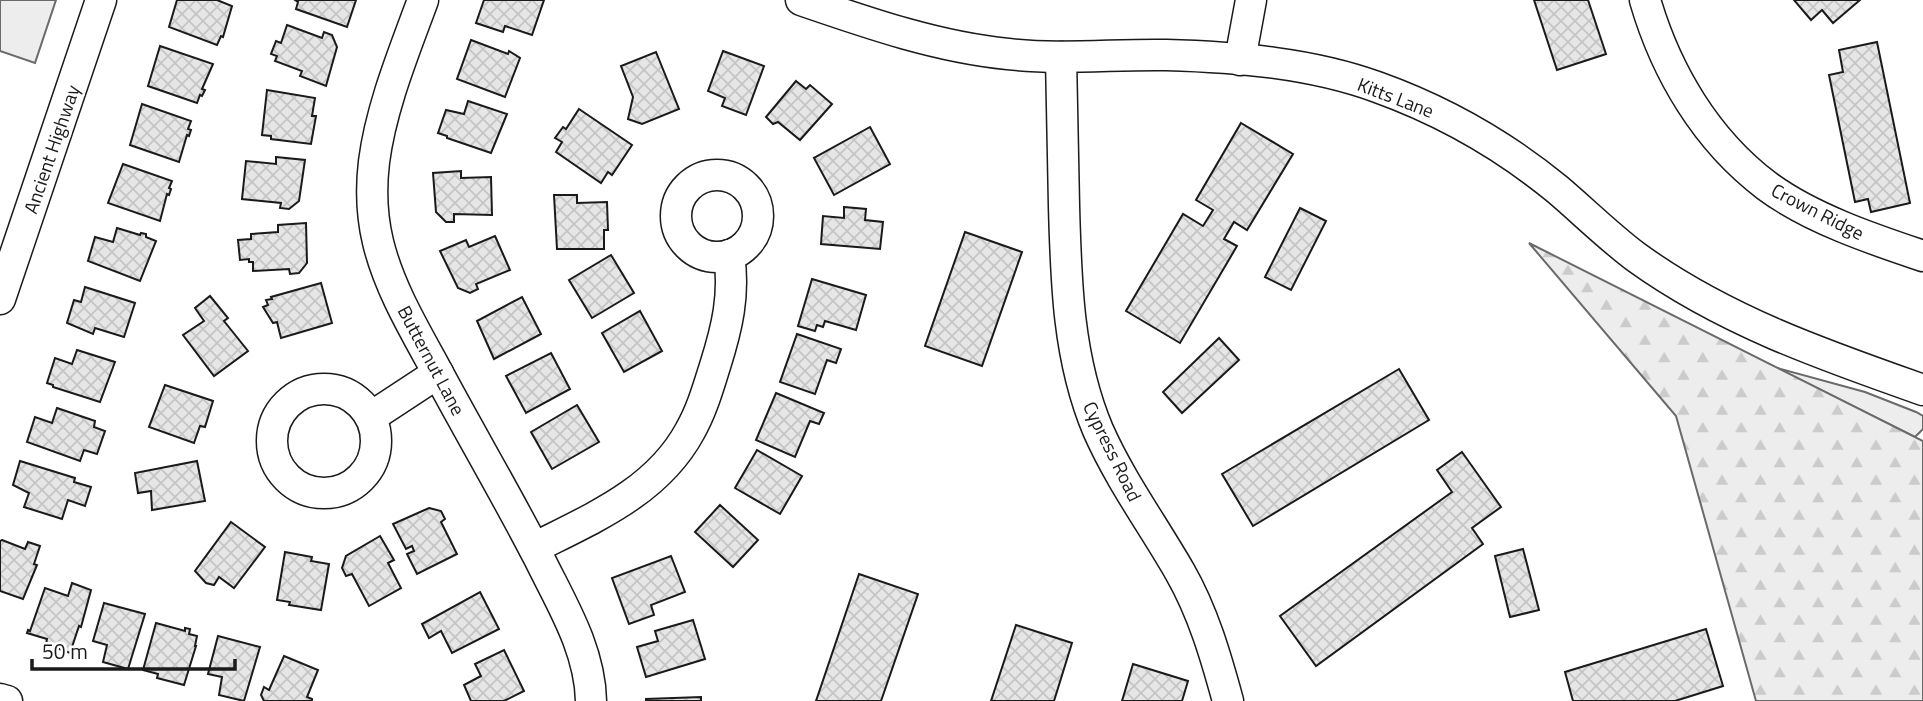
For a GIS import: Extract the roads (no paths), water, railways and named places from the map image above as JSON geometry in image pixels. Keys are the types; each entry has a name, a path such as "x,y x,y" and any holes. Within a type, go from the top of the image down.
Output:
{"street":[{"name":"Ancient Highway","path":"0,299 102,0"},
{"name":"Butternut Lane","path":"423,0 383,120 374,163 373,201 378,241 393,285 574,627 584,658 591,701"},
{"name":"Kitts Lane","path":"801,0 954,47 1061,57 1165,55 1240,60 1323,72 1376,87 1472,129 1513,155 1636,257 1723,310 1767,333 1923,390"},
{"path":"1240,60 1251,0"},
{"name":"Crown Ridge","path":"1645,0 1660,45 1677,80 1705,122 1742,164 1767,186 1795,203 1858,233 1923,256"},
{"name":"Cypress Road","path":"1061,57 1067,284 1071,334 1080,382 1098,430 1121,476 1187,587 1204,624 1228,701"},
{"path":"534,548 615,507 635,493 656,475 690,432 702,405 728,326 732,300 729,256"},
{"path":"371,417 438,373"},
{"path":"0,699 8,701"}]}
